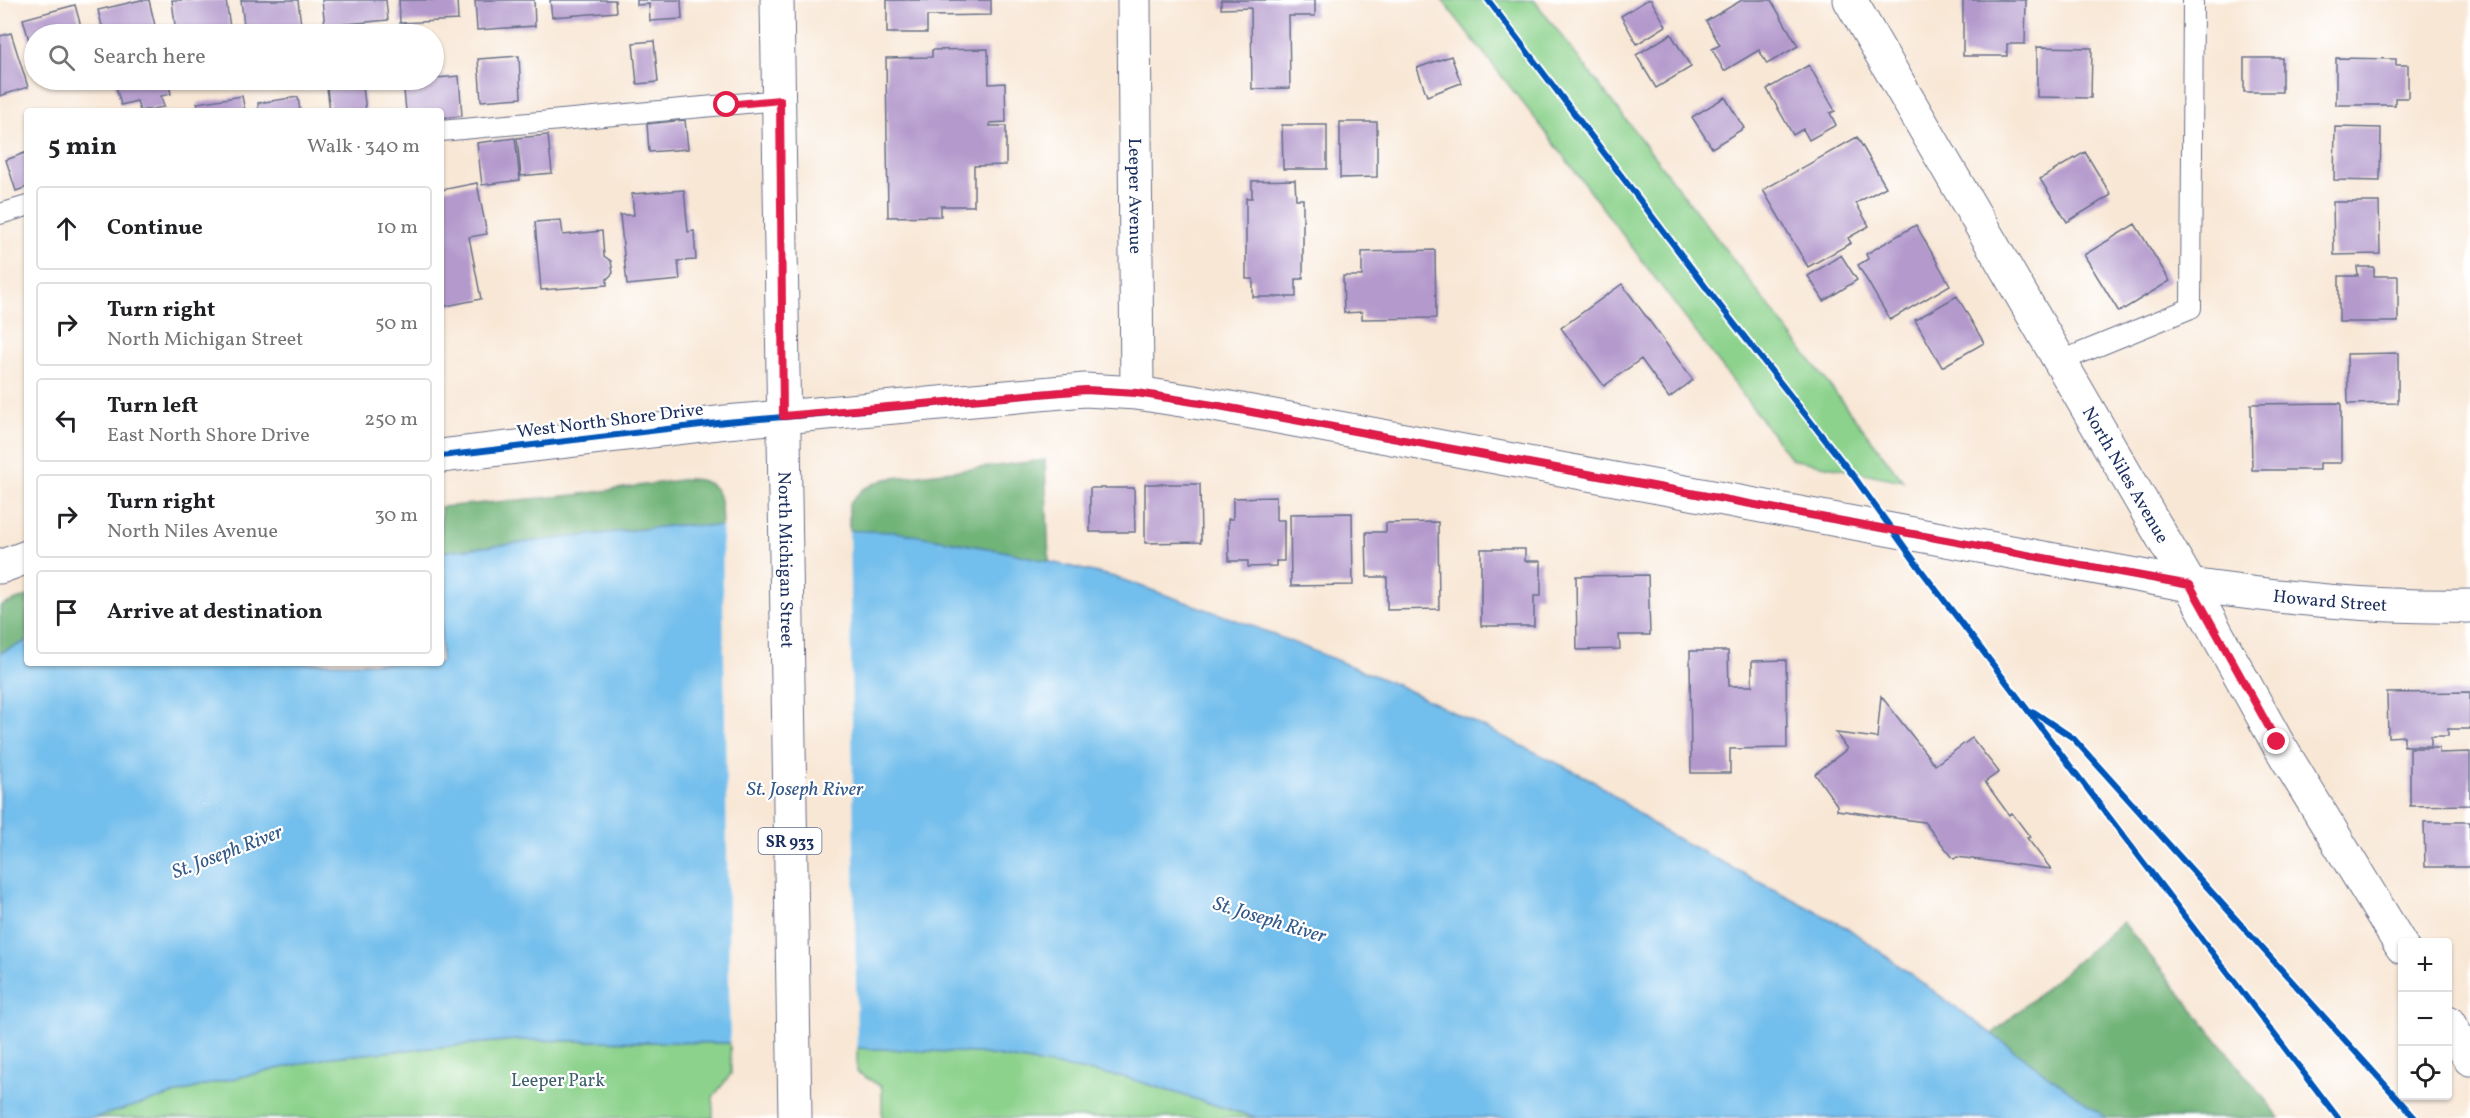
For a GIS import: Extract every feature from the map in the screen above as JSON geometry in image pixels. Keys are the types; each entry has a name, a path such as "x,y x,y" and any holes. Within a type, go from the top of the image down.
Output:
{"street":[{"name":"North Michigan Street","path":"777,0 795,1118"},
{"name":"Leeper Avenue","path":"1134,0 1137,393"},
{"name":"North Niles Avenue","path":"1850,0 2190,585 2277,742 2398,939"},
{"name":"West North Shore Drive","path":"444,456 783,416 1086,390 1137,393"},
{"name":"Howard Street","path":"1137,393 1242,410 2190,585 2298,600 2409,607 2470,606"},
{"path":"0,567 24,558"},
{"path":"2452,1029 2470,1058"}],"lane":[{"path":"2061,361 2191,308 2193,0"},
{"path":"444,131 780,100"},
{"path":"0,214 24,207"}],"green space":[{"path":"1442,0 1534,0 1903,481 1791,459 1541,126"},
{"path":"1045,460 1049,562 950,541 900,534 849,531 849,504 863,489 885,479"},
{"path":"687,479 699,480 707,482 717,492 720,499 722,527 678,525 444,552 444,507 575,495"},
{"path":"24,597 24,642 0,653 0,606"},
{"path":"2123,922 2280,1118 2106,1118 1992,1034"},
{"name":"Leeper Park","path":"516,1040 730,1043 731,1074 713,1097 713,1118 93,1118 209,1084 331,1057"},
{"path":"857,1048 978,1053 1124,1077 1257,1118 882,1118 882,1087 857,1072"}],"water":[{"name":"St. Joseph River","path":"678,525 896,532 1003,551 1115,577 1250,625 1395,684 1594,781 1661,830 1849,929 2106,1118 1257,1118 1124,1077 978,1053 730,1043 516,1040 331,1057 209,1084 93,1118 0,1118 0,653 24,642 24,666 444,666 444,552"}],"pier":[{"path":"722,524 849,528 857,1051 730,1046"}],"building":[{"path":"149,0 155,24 102,24 98,10"},
{"path":"172,0 226,0 230,24 175,24"},
{"path":"241,0 298,0 301,24 244,24"},
{"path":"322,0 386,0 388,20 325,24"},
{"path":"399,0 457,0 458,20 400,23"},
{"path":"475,0 534,0 535,26 477,30"},
{"path":"550,0 615,0 616,12 552,17"},
{"path":"637,0 681,0 682,19 650,21 649,4 637,5"},
{"path":"887,0 991,0 991,15 927,16 927,33 887,33"},
{"path":"1221,0 1315,0 1315,16 1289,16 1290,88 1252,89 1251,8 1221,9"},
{"path":"1647,0 1651,0 1666,26 1637,44 1621,16"},
{"path":"1742,0 1771,0 1798,46 1767,64 1759,50 1724,71 1712,49 1720,45 1706,21"},
{"path":"1963,0 2026,0 2025,44 2007,44 2007,56 1963,56"},
{"path":"75,5 80,24 24,24 23,19"},
{"path":"11,33 24,74 24,88 0,96 0,36"},
{"path":"1671,34 1691,67 1656,88 1636,55"},
{"path":"654,41 658,82 637,84 633,43"},
{"path":"2037,47 2092,48 2091,98 2037,97"},
{"path":"988,49 989,84 1005,83 1006,122 990,123 990,126 1006,126 1006,165 974,166 974,206 941,206 941,216 888,217 886,58 932,57 932,50"},
{"path":"519,56 521,98 481,101 478,59"},
{"path":"1451,56 1461,83 1427,96 1417,68"},
{"path":"2244,58 2282,58 2282,92 2244,92"},
{"path":"2336,58 2396,59 2396,65 2408,65 2408,98 2395,98 2395,105 2336,105"},
{"path":"1809,65 1835,111 1830,113 1836,125 1809,140 1803,129 1793,135 1767,89"},
{"path":"459,76 462,116 444,118 444,108 406,108 404,90 444,90 444,77"},
{"path":"117,90 170,90 171,94 161,96 164,107 139,108 137,101 121,105"},
{"path":"327,90 363,90 366,108 330,108"},
{"path":"242,96 244,108 198,108 197,103"},
{"path":"298,97 300,108 259,108 258,103"},
{"path":"1725,97 1744,128 1712,148 1692,117"},
{"path":"685,120 688,149 649,152 647,124"},
{"path":"1340,122 1377,122 1377,177 1340,178"},
{"path":"1282,125 1327,125 1327,169 1283,169"},
{"path":"2335,127 2381,128 2380,181 2334,180"},
{"path":"548,135 552,173 521,176 517,138"},
{"path":"1857,137 1886,187 1856,203 1869,226 1848,238 1851,243 1808,267 1763,190"},
{"path":"515,138 520,180 482,185 477,143"},
{"path":"2085,152 2111,195 2067,222 2040,179"},
{"path":"24,153 24,188 16,191 6,160"},
{"path":"1295,180 1296,199 1303,199 1303,279 1296,279 1296,297 1253,297 1253,279 1246,279 1246,198 1252,198 1252,181"},
{"path":"477,183 487,234 469,237 481,299 444,306 444,189"},
{"path":"684,190 688,232 694,231 696,260 678,261 680,280 627,285 620,215 634,215 632,194"},
{"path":"2333,202 2379,202 2380,254 2334,255"},
{"path":"561,220 563,235 602,231 604,256 611,261 613,273 607,279 607,285 541,290 535,222"},
{"path":"2135,224 2170,281 2119,312 2084,255"},
{"path":"1916,225 1950,285 1890,320 1858,265 1868,259 1866,254"},
{"path":"1435,250 1436,318 1362,319 1362,312 1344,313 1343,276 1362,276 1362,252"},
{"path":"1841,255 1857,280 1824,301 1808,276"},
{"path":"2357,267 2374,267 2374,276 2398,276 2398,322 2339,322 2339,276 2358,276"},
{"path":"1622,284 1693,380 1669,398 1641,359 1604,386 1561,328"},
{"path":"1957,296 1984,343 1942,367 1915,320"},
{"path":"2398,353 2398,403 2348,404 2347,354"},
{"path":"2341,403 2341,463 2320,463 2320,470 2252,470 2251,404"},
{"path":"1145,484 1200,484 1201,542 1145,543"},
{"path":"1090,488 1134,488 1135,532 1090,532"},
{"path":"1276,497 1276,520 1284,520 1284,561 1276,561 1276,566 1248,567 1248,561 1229,561 1228,519 1233,519 1233,498"},
{"path":"1352,513 1353,585 1291,586 1290,514"},
{"path":"1438,522 1439,609 1387,610 1387,577 1367,577 1366,532 1386,532 1386,523"},
{"path":"1481,549 1525,549 1525,561 1541,561 1541,596 1534,596 1534,626 1481,626"},
{"path":"1648,575 1650,635 1619,635 1620,649 1577,650 1576,576"},
{"path":"1690,651 1728,651 1729,686 1752,686 1752,661 1786,660 1787,748 1730,749 1730,773 1691,773"},
{"path":"2470,692 2470,729 2448,729 2448,736 2431,736 2431,746 2404,746 2404,736 2388,737 2387,693"},
{"path":"1881,696 1935,765 1972,738 1999,772 1985,782 2009,815 2012,813 2030,837 2027,838 2051,869 1957,857 1954,859 1924,822 1837,810 1837,805 1815,774 1847,749 1836,733 1877,738"},
{"path":"2410,748 2439,748 2439,753 2470,752 2470,805 2410,806"},
{"path":"2424,822 2470,822 2470,867 2425,867"}],"cycle path":[{"path":"1488,0 1714,298 1855,478 1921,570 2338,1118"},
{"path":"444,456 726,422 1085,390 1137,393 1219,406 2190,585"},
{"path":"2034,712 2073,738 2415,1118"}],"route":[{"path":"727,105 780,100 783,416 1086,390 1137,393 1219,406 2190,585 2277,742"}]}
